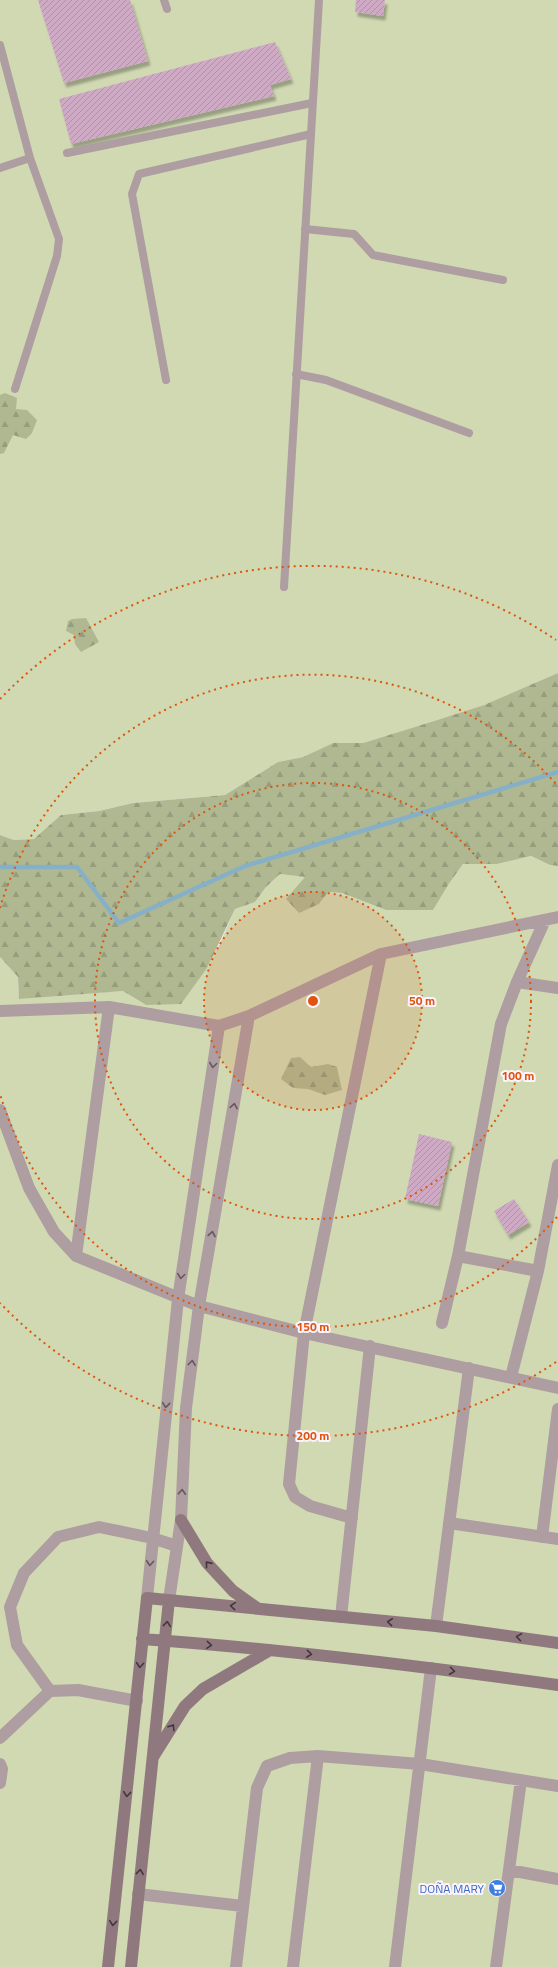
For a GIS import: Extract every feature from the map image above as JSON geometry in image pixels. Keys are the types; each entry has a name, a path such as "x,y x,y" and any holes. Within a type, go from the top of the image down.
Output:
{"main road":[{"path":"181,1520 206,1563 233,1590 258,1608"},
{"path":"108,1967 147,1598 436,1626 558,1643"},
{"path":"131,1967 151,1760 170,1600"},
{"path":"142,1639 270,1650 431,1668 558,1685"},
{"path":"151,1760 185,1706 203,1689 270,1650"}],"street":[{"path":"0,1011 109,1007 218,1026 249,1016 381,954 558,917"},
{"path":"442,1323 458,1256 501,1024 517,982 545,920"},
{"path":"352,1518 310,1506 295,1497 288,1484 304,1333 381,954"},
{"path":"517,982 558,988"},
{"path":"76,1256 109,1007"},
{"path":"170,1600 181,1520 186,1408 199,1306 249,1016"},
{"path":"147,1598 152,1538 178,1299 218,1026"},
{"path":"0,1110 29,1188 54,1232 76,1256 178,1299 199,1306 304,1333 370,1346 558,1388"},
{"path":"511,1377 538,1271 558,1165"},
{"path":"458,1256 538,1271"},
{"path":"341,1617 370,1346"},
{"path":"436,1626 469,1368"},
{"path":"542,1537 558,1409"},
{"path":"449,1523 558,1540"},
{"path":"50,1691 17,1645 10,1607 24,1573 58,1537 99,1527 152,1538 177,1546"},
{"path":"395,1967 431,1668"},
{"path":"0,1738 50,1691 78,1690 136,1701"},
{"path":"293,1967 318,1756"},
{"path":"236,1967 257,1788 267,1766 290,1758 318,1756 420,1764 558,1786"},
{"path":"0,1764 2,1769 0,1783"},
{"path":"496,1967 521,1780"},
{"path":"509,1870 558,1879"},
{"path":"138,1894 243,1906"}],"lane":[{"path":"164,0 168,9"},
{"path":"284,587 319,0"},
{"path":"0,45 30,158 59,239 57,256 15,389"},
{"path":"68,153 312,103"},
{"path":"166,380 132,194 139,174 310,134"},
{"path":"0,168 30,158"},
{"path":"305,229 354,234 373,255 503,280"},
{"path":"296,374 326,380 468,433"}],"green space":[{"path":"0,0 558,0 558,673 484,705 434,721 363,743 333,743 303,757 278,762 225,795 133,803 99,811 61,815 35,839 14,840 0,835"},
{"path":"5,393 17,398 16,409 27,410 37,420 32,433 26,439 13,435 4,453 0,454 0,395"},
{"path":"86,618 99,642 81,652 75,644 74,635 66,631 68,621 72,619"},
{"path":"558,673 558,866 550,865 531,856 497,864 463,864 433,910 386,910 342,893 328,892 319,904 299,913 286,899 305,877 280,874 266,887 255,902 235,909 207,968 181,1004 146,1005 123,991 19,999 18,977 0,957 0,835 14,840 34,839 61,815 99,811 133,803 225,795 278,762 303,757 333,743 363,743 434,721 484,705"},
{"path":"531,856 550,865 558,866 558,1967 0,1967 0,957 18,977 19,998 123,991 146,1005 218,948 235,909 255,902 266,887 280,874 306,877 319,904 328,892 342,893 386,910 448,885 463,864 497,864"},
{"path":"300,1057 311,1067 328,1064 337,1067 342,1090 325,1095 308,1089 293,1088 281,1079 291,1058"}],"building":[{"path":"38,0 130,0 148,61 64,83"},
{"path":"356,0 385,0 383,16 355,12"},
{"path":"275,42 291,79 270,85 274,96 71,144 59,99"},
{"path":"419,1134 452,1142 438,1206 405,1199"},
{"path":"514,1199 529,1222 508,1235 494,1211"}],"waterway":[{"path":"0,867 77,867 119,923 245,866 558,772"}],"place":[{"name":"DOÑA MARY","path":"497,1888"}]}
